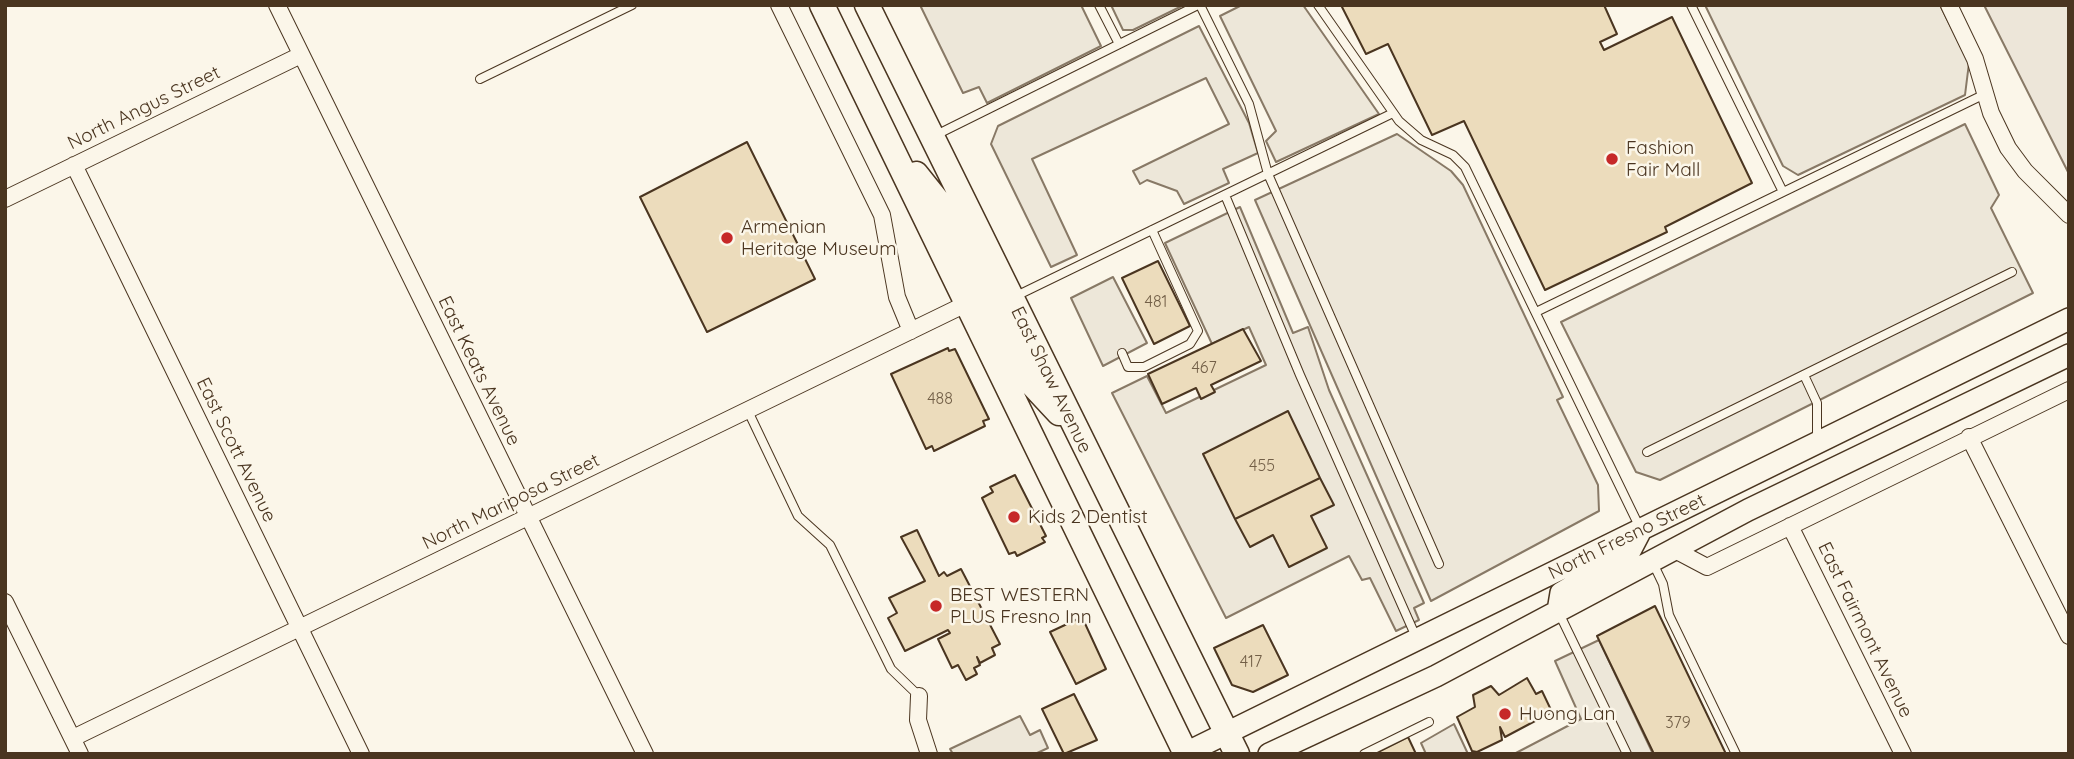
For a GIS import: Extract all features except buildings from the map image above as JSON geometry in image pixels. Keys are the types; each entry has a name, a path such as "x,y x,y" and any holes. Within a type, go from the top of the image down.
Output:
{"main road":[{"path":"822,5 1185,754"},
{"name":"East Shaw Avenue","path":"867,5 1232,743"},
{"path":"889,141 944,209 981,282 996,295 1011,298"},
{"path":"968,303 987,303 994,310 1031,383 1079,435"},
{"name":"North Fresno Street","path":"1185,754 1232,743 1418,639 2069,319"},
{"name":"North Fresno Street","path":"1269,754 1436,676 1673,550 1950,410 2069,355"},
{"path":"1558,611 1561,593 1629,553 1641,530"}],"street":[{"name":"East Keats Avenue","path":"277,5 645,754"},
{"path":"779,5 883,215 897,297 911,331"},
{"path":"1949,5 1975,59 1985,94 2008,148 2025,171 2069,215"},
{"name":"North Angus Street","path":"5,199 301,55"},
{"name":"East Scott Avenue","path":"74,165 361,754"},
{"name":"North Mariposa Street","path":"73,738 968,303"},
{"path":"1673,550 1707,567 2069,390"},
{"path":"1969,437 2069,636"},
{"name":"East Fairmont Avenue","path":"1790,526 1903,754"},
{"path":"5,602 80,754"},
{"path":"919,696 918,720 929,754"}],"lane":[{"path":"480,79 632,5"},
{"path":"1100,5 1119,44"},
{"path":"931,137 1199,5 1249,104 1268,174 1439,564"},
{"path":"1318,5 1393,113 1413,135 1453,155 1465,167 1641,530"},
{"path":"1691,5 1783,192"},
{"path":"1536,312 1985,94"},
{"path":"1011,298 1393,113"},
{"path":"1225,195 1300,375 1418,639"},
{"path":"1122,353 1128,367 1144,367 1190,344 1198,331 1152,230"},
{"path":"1647,452 2012,272"},
{"path":"1804,375 1817,403 1817,442"},
{"path":"748,411 799,516 830,545 891,669 919,696"},
{"path":"1652,561 1663,584 1670,615 1736,754"},
{"path":"1558,611 1627,754"},
{"path":"1364,754 1429,722"}],"shaded area":[{"path":"920,5 1081,5 1101,46 987,103 979,87 963,93"},
{"path":"1111,5 1184,5 1133,30 1123,30"},
{"path":"1242,5 1303,5 1379,114 1276,162 1266,141 1276,131 1220,16"},
{"path":"1705,5 1940,5 1969,63 1965,95 1798,175 1783,166"},
{"path":"1984,5 2069,5 2069,174"},
{"path":"1199,26 1249,123 1258,153 1223,169 1229,183 1184,204 1177,191 1147,180 1140,184 1133,171 1229,124 1206,78 1032,159 1077,255 1051,267 991,144 998,126"},
{"path":"1965,124 1999,195 1991,208 2033,293 1660,480 1636,472 1561,322"},
{"path":"1397,134 1451,171 1463,185 1563,397 1557,400 1598,485 1599,511 1431,601 1255,200"},
{"path":"1240,207 1293,333 1308,327 1329,390 1424,603 1414,608 1419,620 1396,631 1370,578 1362,580 1349,556 1226,618 1112,393 1147,376 1166,413 1266,365 1249,327 1212,344 1165,243"},
{"path":"1113,277 1147,343 1103,366 1071,298"},
{"path":"1599,640 1653,754 1514,754 1581,719 1555,661"},
{"path":"1020,716 1030,735 1040,730 1048,748 1035,754 953,754 950,749"},
{"path":"1454,724 1468,754 1426,754 1421,743"}],"place":[{"name":"Fashion Fair Mall","path":"1612,159"},
{"name":"Armenian Heritage Museum","path":"727,238"},
{"name":"Kids 2 Dentist","path":"1014,517"},
{"name":"BEST WESTERN PLUS Fresno Inn","path":"936,606"},
{"name":"Huong Lan","path":"1505,714"}]}
